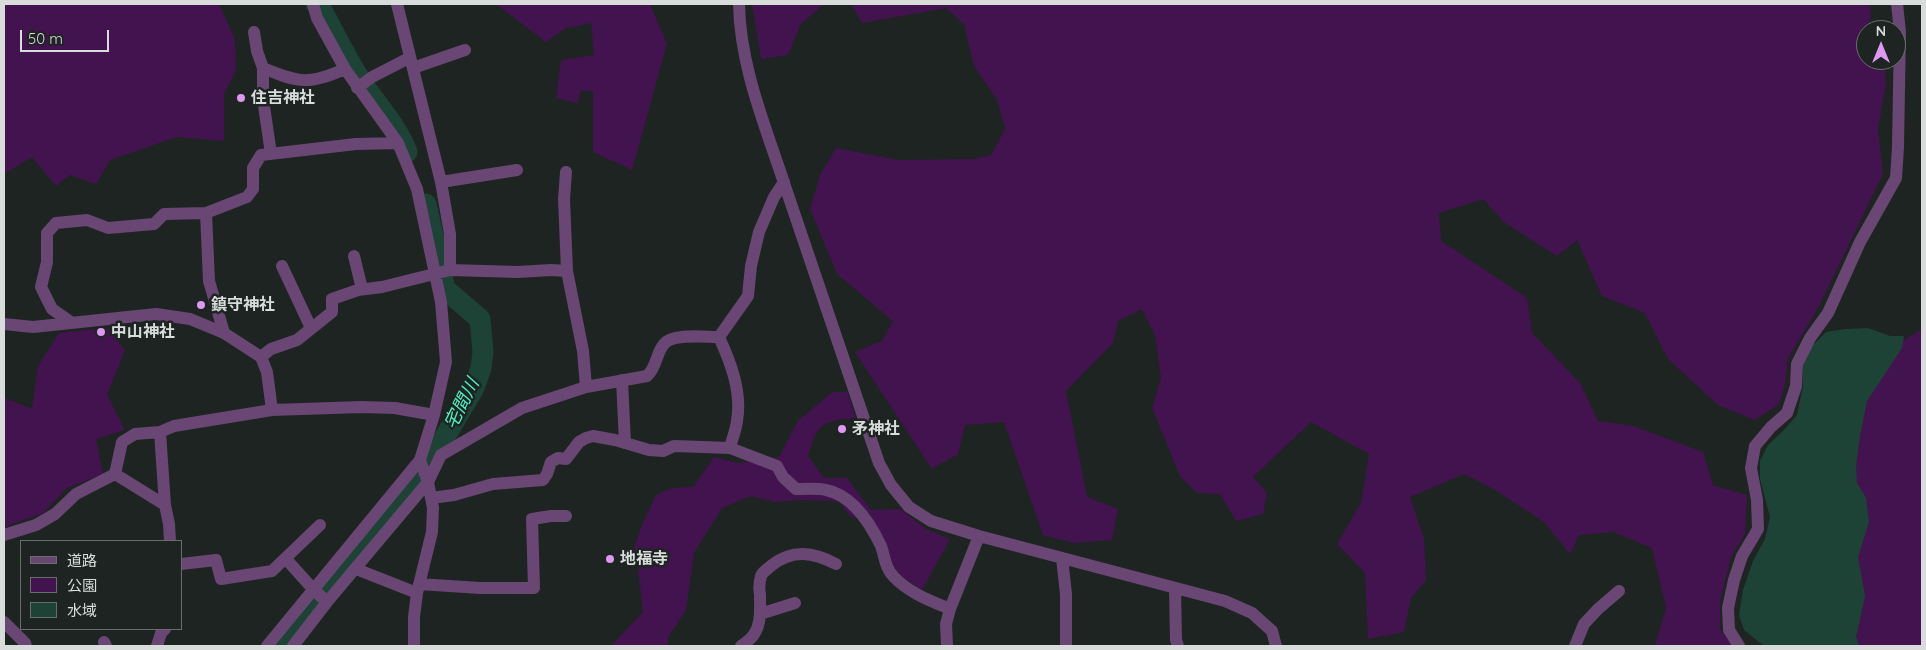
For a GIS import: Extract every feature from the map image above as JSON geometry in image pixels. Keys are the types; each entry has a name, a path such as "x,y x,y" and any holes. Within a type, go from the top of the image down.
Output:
{"street":[{"path":"313,4 317,18 345,69 398,143 417,189 442,272"},
{"path":"292,646 320,595 420,460 434,415 446,362 441,302 442,272 450,234 441,182 397,4"},
{"path":"739,4 739,21 748,71 826,313 876,454 890,485 910,507 931,521 979,536 1225,601 1252,613 1272,632 1276,646"},
{"path":"1740,646 1729,630 1728,608 1742,556 1758,529 1757,500 1751,468 1755,446 1771,427 1788,413 1796,386 1797,364 1810,338 1828,313 1860,242 1896,178 1900,32 1897,4"},
{"path":"254,32 257,51 263,68 263,99 271,154"},
{"path":"358,87 372,78 411,63 465,50"},
{"path":"263,68 285,77 308,81 326,77 345,69"},
{"path":"72,323 52,308 41,287 47,262 47,233 56,223 86,220 108,228 154,224 164,214 206,213 247,197 254,189 254,168 261,155 356,144 398,143"},
{"path":"441,182 517,170"},
{"path":"566,172 564,199 567,271 583,351 586,387"},
{"path":"718,338 748,296 751,266 759,232 774,197 784,182"},
{"path":"206,213 209,281 224,333"},
{"path":"354,256 362,289"},
{"path":"282,266 311,328"},
{"path":"261,357 271,349 298,340 332,312 332,299 362,289 382,287 442,272 567,271"},
{"path":"4,324 33,327 156,314 190,319 224,333 261,357 267,372 272,410"},
{"path":"267,646 320,595 356,569 428,482 442,455 449,450 522,408 586,387 647,376 653,370 664,344 673,338 718,338"},
{"path":"718,338 732,365 738,399 737,422 730,448"},
{"path":"622,380 625,443"},
{"path":"115,474 122,442 135,434 160,432 174,426 272,410 370,407 394,408 434,415"},
{"path":"160,432 165,505 170,540"},
{"path":"431,498 454,495 492,484 543,480 551,462 558,458 566,459 579,442 593,436 649,450 663,451 674,446 730,448 777,466 784,478 796,489 826,490 849,500 876,536 882,548 887,568 894,578 922,597 950,609"},
{"path":"414,646 414,618 418,588 432,532 434,508 428,482 420,460"},
{"path":"115,474 165,505"},
{"path":"4,535 36,525 55,514 76,494 115,474"},
{"path":"356,569 418,588 534,588 532,519 566,516"},
{"path":"182,564 216,560 220,579 272,571 320,525"},
{"path":"947,646 946,624 950,609 979,536"},
{"path":"741,646 751,639 758,627 760,614 759,582 762,574 780,560 793,554 810,553 822,556 836,564"},
{"path":"1062,558 1066,594 1066,646"},
{"path":"286,559 320,595"},
{"path":"1175,588 1176,640 1178,646"},
{"path":"1575,646 1584,624 1619,591"},
{"path":"760,614 795,602"},
{"path":"4,622 26,646"},
{"path":"157,646 160,633 164,630"}],"green space":[{"path":"4,4 219,4 235,39 236,70 224,94 224,141 177,137 110,160 96,184 70,175 56,186 32,157 4,174"},
{"path":"496,4 650,4 667,44 632,170 593,152 593,91 581,91 577,103 556,98 561,60 594,55 591,23 566,28 546,42"},
{"path":"752,4 824,4 800,25 788,55 761,59"},
{"path":"851,4 1865,4 1871,7 1870,20 1856,20 1856,70 1885,70 1886,84 1878,129 1883,174 1818,308 1788,358 1785,385 1779,404 1755,420 1718,405 1668,359 1645,313 1602,296 1577,240 1557,256 1505,223 1483,199 1439,213 1441,241 1527,298 1532,333 1580,383 1598,421 1633,426 1703,452 1713,485 1747,495 1745,534 1731,557 1720,601 1720,629 1732,646 1655,646 1666,608 1652,548 1613,532 1579,535 1570,554 1544,522 1497,491 1464,474 1410,497 1424,539 1426,580 1411,598 1404,632 1368,639 1365,573 1337,544 1361,503 1369,454 1311,422 1253,477 1267,493 1263,514 1236,521 1220,494 1197,493 1180,476 1152,408 1161,378 1155,335 1142,309 1118,321 1113,343 1066,391 1087,497 1118,509 1112,540 1074,543 1043,535 1004,422 965,425 958,454 932,469 855,352 882,341 893,321 837,274 810,209 820,175 836,148 898,160 974,159 991,155 1005,129 997,100 974,66 964,24 946,8 862,23"},
{"path":"107,328 125,350 107,395 125,430 96,439 103,474 67,488 43,513 4,527 4,398 32,409 38,366 59,333"},
{"path":"1922,329 1922,646 1839,646 1840,548 1873,359"},
{"path":"832,392 847,392 856,418 836,420 823,425 815,436 808,456 824,478 847,478 871,510 900,509 926,529 950,539 922,590 900,575 891,562 873,523 850,516 839,501 799,500 775,502 751,496 722,508 694,553 686,610 668,637 668,646 611,646 643,612 638,567 632,554 642,525 656,495 672,488 693,487 714,457 738,463 779,457 798,421"}],"water":[{"path":"1868,328 1890,336 1904,336 1902,348 1867,401 1860,436 1856,466 1857,483 1866,498 1869,522 1858,557 1865,596 1856,637 1859,646 1764,646 1744,630 1739,615 1743,590 1753,561 1765,539 1770,517 1760,479 1760,461 1768,445 1797,415 1803,386 1803,365 1812,346 1826,332"}],"waterway":[{"name":"宅間川","path":"316,4 321,9 357,75 393,125 407,152"},
{"name":"宅間川","path":"281,646 433,457 474,388 481,368 483,352 480,319 445,289 426,204"}],"place":[{"name":"住吉神社","path":"241,98"},
{"name":"鎮守神社","path":"201,305"},
{"name":"中山神社","path":"101,332"},
{"name":"矛神社","path":"842,429"},
{"name":"地福寺","path":"610,559"}]}
